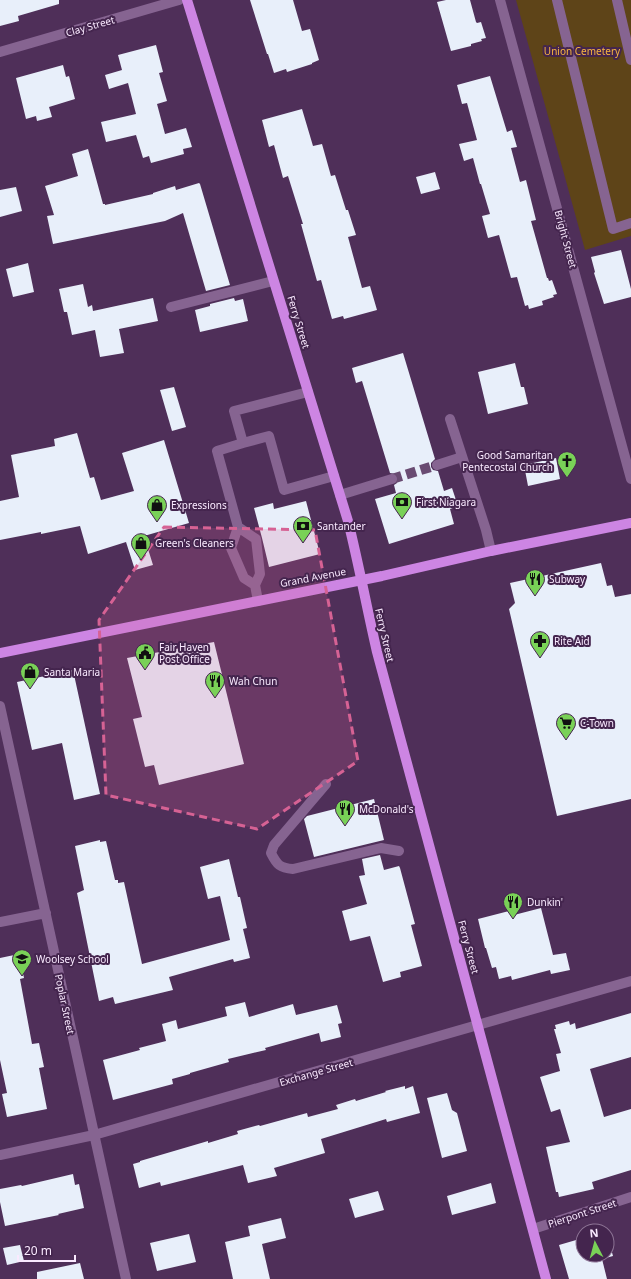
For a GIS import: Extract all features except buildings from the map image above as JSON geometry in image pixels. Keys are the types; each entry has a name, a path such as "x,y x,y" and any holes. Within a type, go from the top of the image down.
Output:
{"main road":[{"name":"Ferry Street","path":"187,0 348,521 377,652 546,1279"},
{"name":"Grand Avenue","path":"0,653 362,580 631,522"}],"street":[{"name":"Clay Street","path":"0,52 179,0"},
{"name":"Bright Street","path":"500,0 631,479"},
{"path":"557,0 613,229 631,223"},
{"path":"617,0 631,60"},
{"path":"171,307 273,281"},
{"path":"243,443 234,412 308,392"},
{"path":"450,420 486,530 491,551"},
{"path":"255,585 244,578 231,548 238,527 217,451 269,436 284,490 334,476"},
{"path":"437,465 462,457"},
{"path":"340,495 392,479"},
{"path":"238,527 256,539 260,574 255,585 258,601"},
{"name":"Poplar Street","path":"0,706 126,1279"},
{"path":"326,784 274,845 271,853 276,863 284,869 293,869 381,848 399,851"},
{"path":"0,922 46,913"},
{"name":"Exchange Street","path":"0,1156 94,1135 631,982"},
{"name":"Pierpont Street","path":"533,1229 631,1197"}],"highlighted area":[{"path":"164,527 315,530 358,761 257,829 106,795 99,620"}],"green space":[{"name":"Union Cemetery","path":"516,0 631,0 631,236 585,250"}],"tunnel":[{"path":"392,479 437,465"}],"place":[{"name":"Good Samaritan Pentecostal Church","path":"567,478"},
{"name":"First Niagara","path":"402,519"},
{"name":"Expressions","path":"157,522"},
{"name":"Santander","path":"303,543"},
{"name":"Green's Cleaners","path":"141,560"},
{"name":"Subway","path":"535,596"},
{"name":"Rite Aid","path":"540,658"},
{"name":"Fair Haven Post Office","path":"145,670"},
{"name":"Santa Maria","path":"30,689"},
{"name":"Wah Chun","path":"215,698"},
{"name":"C-Town","path":"566,740"},
{"name":"McDonald's","path":"345,826"},
{"name":"Dunkin'","path":"513,919"},
{"name":"Woolsey School","path":"22,976"}]}
